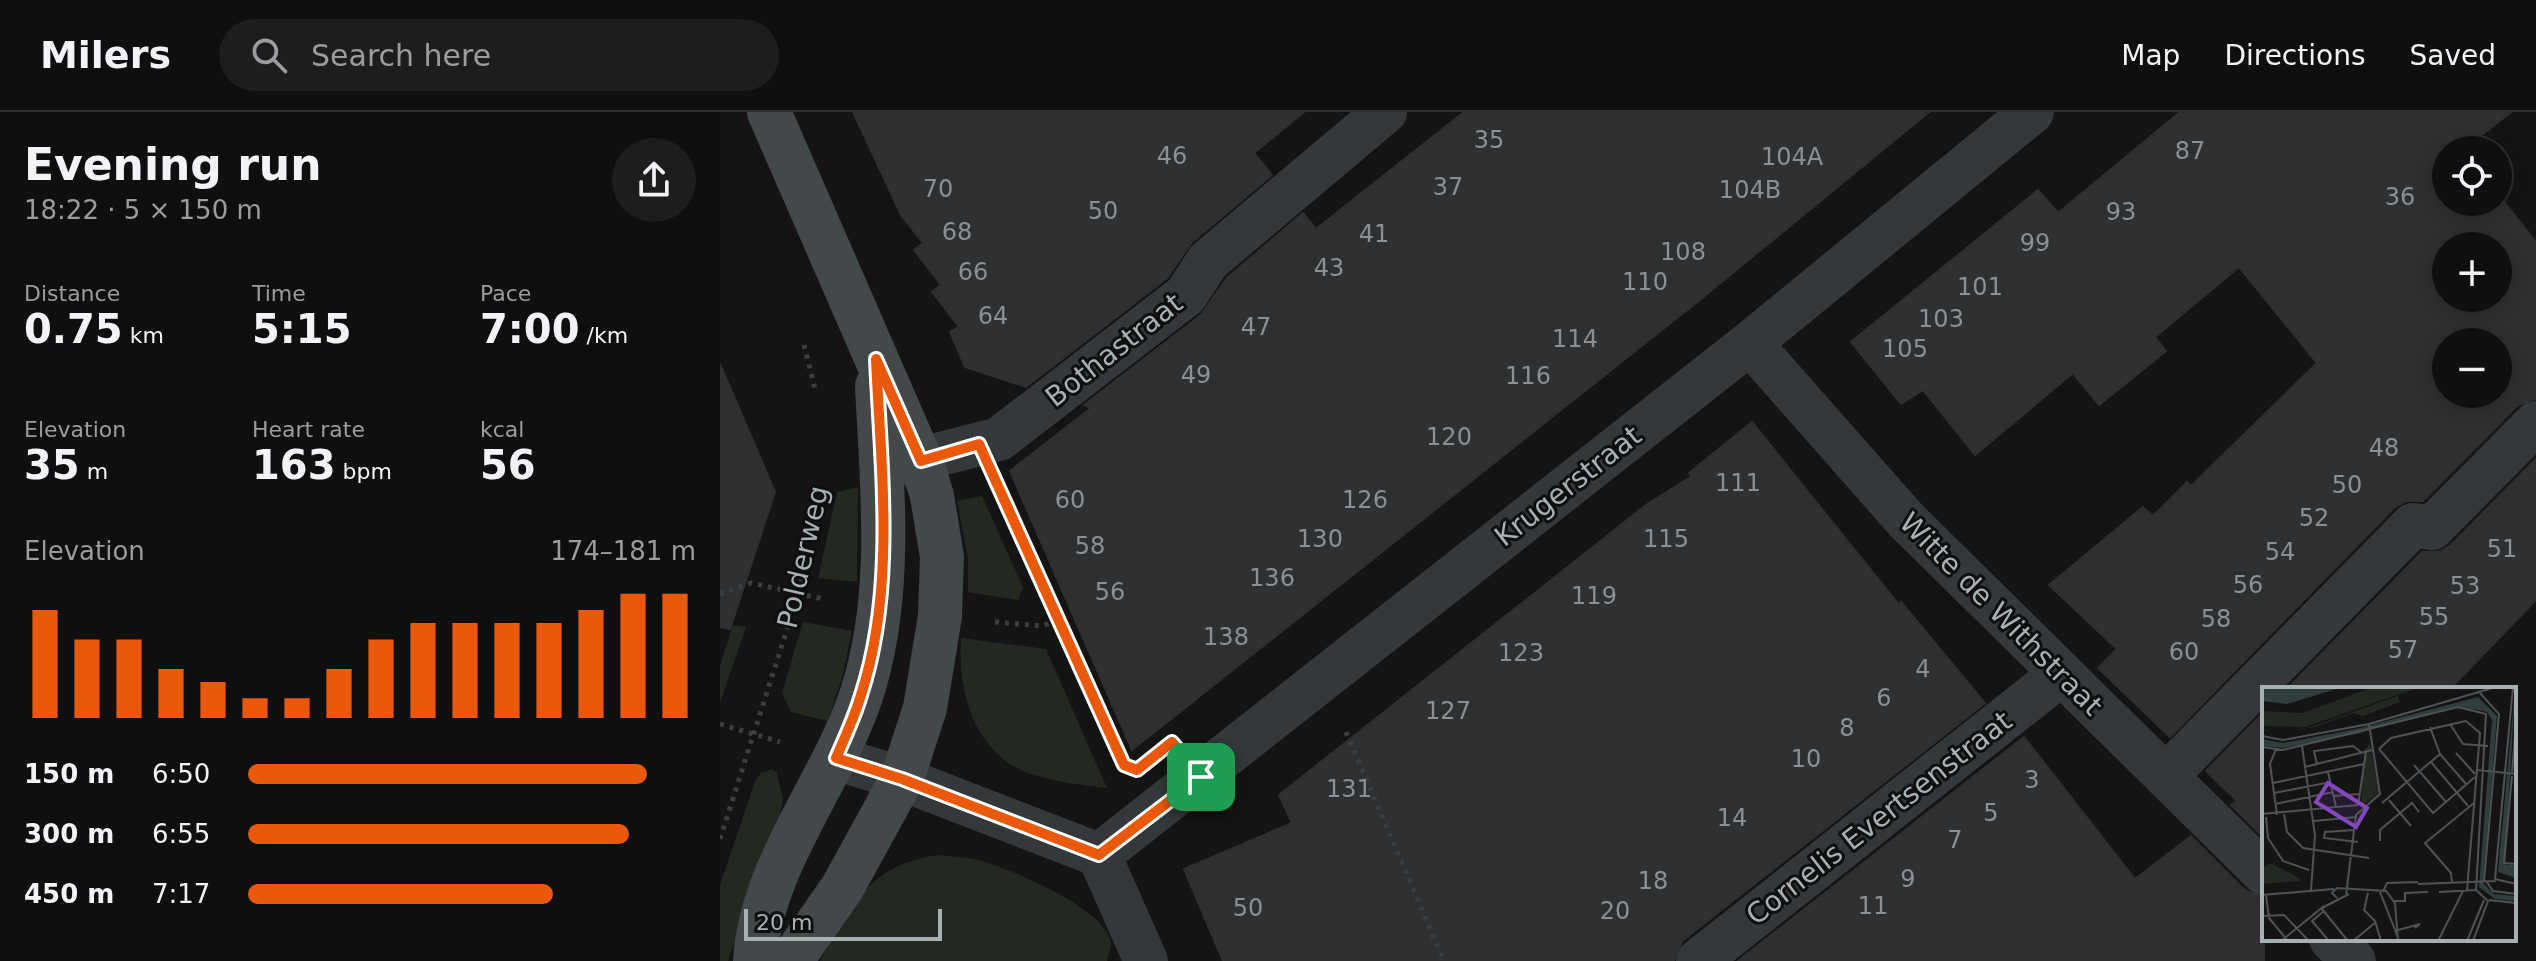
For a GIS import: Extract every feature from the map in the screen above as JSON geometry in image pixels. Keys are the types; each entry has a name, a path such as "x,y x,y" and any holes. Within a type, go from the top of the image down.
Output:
{"main road":[{"path":"755,961 757,931 775,879 836,758 862,694 879,608 884,543 901,465 876,359 769,112"},
{"path":"791,961 842,888 902,779 925,708 940,616 942,557 932,496 901,465"}],"street":[{"name":"Bothastraat","path":"901,465 999,439 1186,295 1208,261 1385,112"},
{"name":"Krugerstraat","path":"1099,855 1750,343 2032,112"},
{"name":"Witte de Withstraat","path":"1750,343 1906,520 2262,871"},
{"path":"2166,776 2413,525 2432,528 2536,423"},
{"name":"Cornelis Evertsenstraat","path":"1698,961 2060,675"},
{"path":"836,758 902,779 1099,855 1146,961"},
{"path":"2333,941 2354,961"},
{"path":"1673,961 1683,961"}],"path":[{"path":"802,340 818,403"},
{"path":"979,444 1124,765 1137,770"},
{"name":"Polderweg","path":"720,839 798,595 823,476"},
{"path":"720,594 751,583 798,595 879,608"},
{"path":"940,616 1043,626 1057,620"},
{"path":"1323,679 1444,961"},
{"path":"720,724 754,735"}],"shaded area":[{"path":"858,487 857,582 818,578 837,492"},
{"path":"982,496 1023,587 1018,600 968,592 968,559 957,501"},
{"path":"803,622 852,631 843,675 828,721 791,712 782,693"},
{"path":"733,625 746,627 720,703 720,666"},
{"path":"961,638 1046,649 1107,788 1028,773 1009,764 994,751 973,718 966,698"},
{"path":"772,769 777,773 783,799 780,814 728,961 720,961 720,885 755,781 761,773"},
{"path":"938,855 982,861 1035,882 1076,904 1105,930 1111,943 1107,961 820,961 853,905 878,878 914,860"}],"building":[{"path":"853,112 1304,112 1254,153 1272,175 1192,242 1167,278 1026,387 965,367 950,332 959,327 932,292 941,285 914,250 923,243 901,215"},
{"path":"1464,112 1929,112 1701,299 1132,750 1010,471 1091,408 1084,405 1201,315 1227,278 1303,213 1316,229"},
{"path":"2180,112 2511,112 2481,136 2432,136 2432,216 2512,216 2512,212 2536,242 2536,399 2518,405 2423,501 2406,501 2395,507 2170,737 2098,668 2117,649 2049,585 2143,507 2153,516 2187,482 2191,486 2317,363 2239,267 2155,337 2166,351 2099,405 2073,373 1975,455 1923,390 1901,404 1851,342 2038,190 2058,213"},
{"path":"720,364 775,492 730,629 720,627"},
{"path":"1752,422 1899,605 1901,602 1985,703 1682,941 1674,961 1223,961 1184,869 1292,823 1279,795 1646,505 1692,476 1689,473"},
{"path":"2536,459 2536,600 2452,687 2289,687 2422,552 2439,552 2450,546"},
{"path":"2262,714 2262,836 2231,805 2237,801 2206,771"},
{"path":"2024,737 2135,879 2191,836 2246,891 2262,896 2264,961 1738,961"}],"route":[{"path":"876,359 921,461 979,444 1124,765 1137,770 1172,742 1201,777 1099,855 902,779 836,758 862,694 879,608 884,543 876,359"}]}
